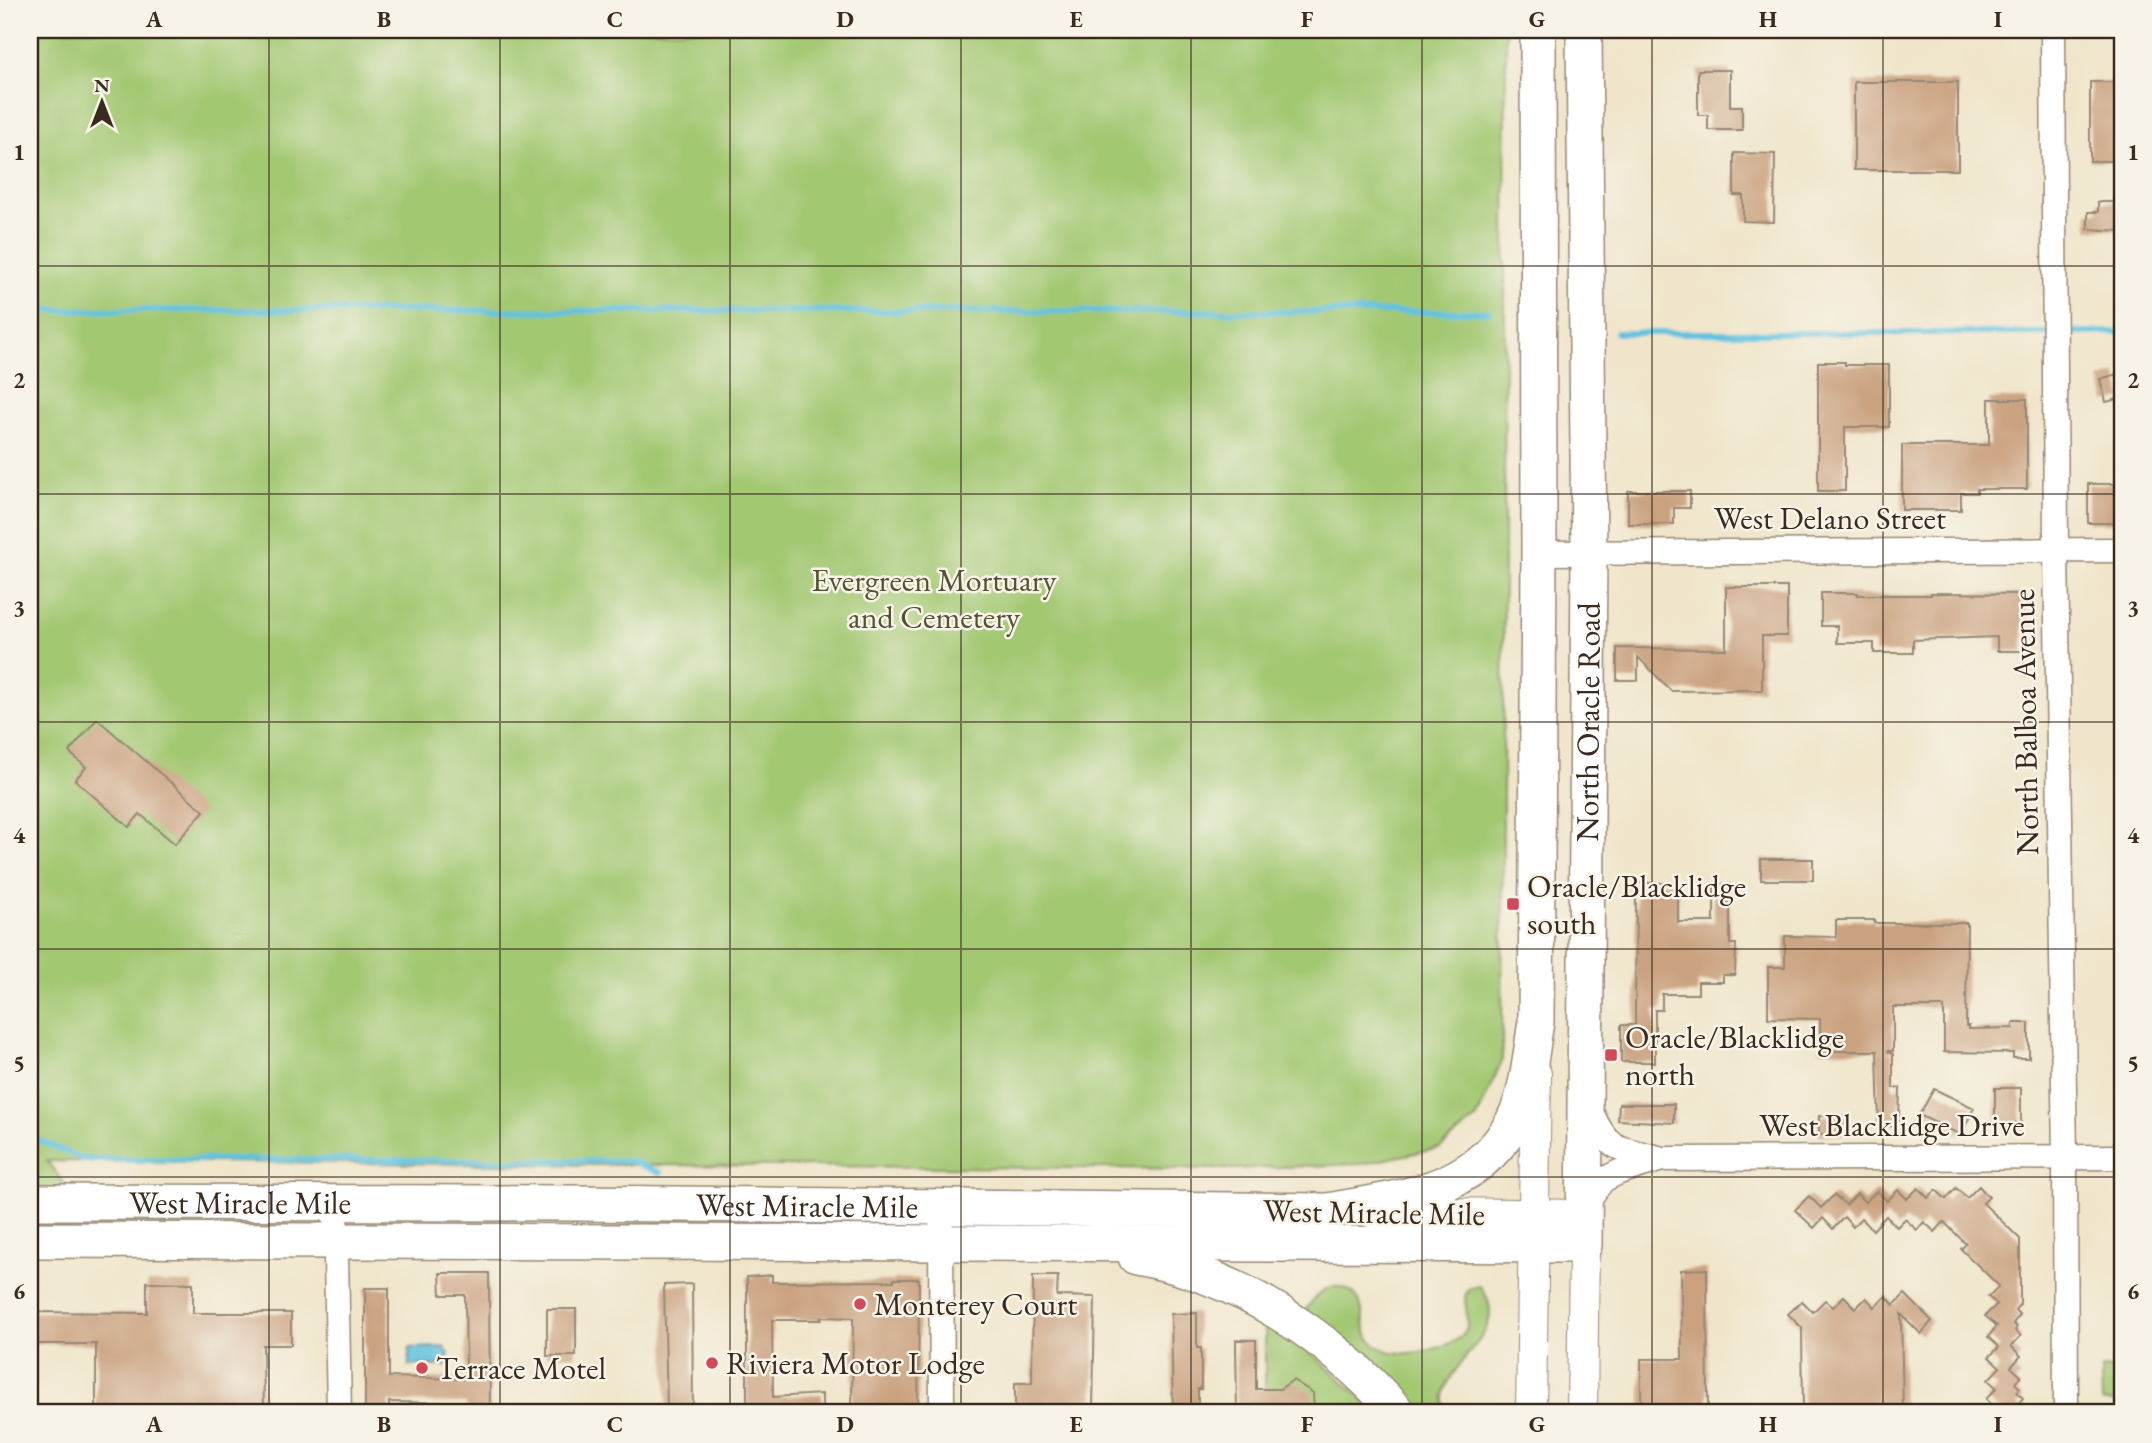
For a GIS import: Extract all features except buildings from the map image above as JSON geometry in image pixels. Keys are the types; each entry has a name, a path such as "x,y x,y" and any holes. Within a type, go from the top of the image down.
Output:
{"highway":[{"name":"North Oracle Road","path":"1536,1021 1538,30"},
{"name":"North Oracle Road","path":"1584,30 1589,553 1584,1221"},
{"path":"1327,1211 1431,1190 1474,1169 1506,1134 1518,1110 1527,1078 1536,1021"},
{"name":"West Miracle Mile","path":"30,1202 941,1206 1327,1211"},
{"name":"West Miracle Mile","path":"30,1240 1053,1243 1533,1229 1584,1221"},
{"path":"1053,1243 1178,1268 1218,1282 1259,1301 1331,1349 1398,1413"}],"main road":[{"name":"North Oracle Road","path":"1531,1413 1536,1021"},
{"name":"West Miracle Mile","path":"1327,1211 1533,1229"},
{"name":"North Oracle Road","path":"1582,1413 1584,1221"}],"street":[{"name":"North Balboa Avenue","path":"2053,30 2066,1413"},
{"name":"West Delano Street","path":"1539,553 2122,550"},
{"path":"1585,1097 1600,1132 1611,1144 1662,1159"},
{"name":"West Blacklidge Drive","path":"1662,1159 2122,1157"},
{"path":"1584,1221 1603,1180 1619,1172 1662,1159"},
{"path":"335,1203 339,1413"},
{"path":"941,1206 943,1413"}],"green space":[{"name":"Evergreen Mortuary and Cemetery","path":"30,30 1506,30 1502,1060 1477,1118 1440,1148 1362,1164 1233,1169 47,1161 78,1202 30,1202"},
{"path":"1334,1286 1344,1288 1357,1297 1367,1334 1374,1343 1384,1349 1406,1353 1441,1347 1461,1336 1466,1328 1466,1294 1470,1289 1480,1286 1489,1304 1489,1320 1482,1335 1450,1379 1444,1395 1445,1413 1414,1413 1303,1314 1319,1294"},
{"path":"1265,1326 1302,1345 1379,1413 1265,1413"},
{"path":"2101,1369 2122,1369 2122,1402 2102,1402"}],"water":[{"path":"445,1347 445,1351 449,1353 446,1366 409,1365 409,1348"}],"waterway":[{"path":"30,310 1489,312"},
{"path":"2061,333 2122,332"},
{"path":"1617,333 2050,333"},
{"path":"30,1133 40,1141 83,1159 632,1161 660,1173"}],"place":[{"name":"Oracle/Blacklidge south","path":"1513,904"},
{"name":"Oracle/Blacklidge north","path":"1611,1055"},
{"name":"Monterey Court","path":"860,1304"},
{"name":"Riviera Motor Lodge","path":"712,1363"},
{"name":"Terrace Motel","path":"422,1368"}]}
